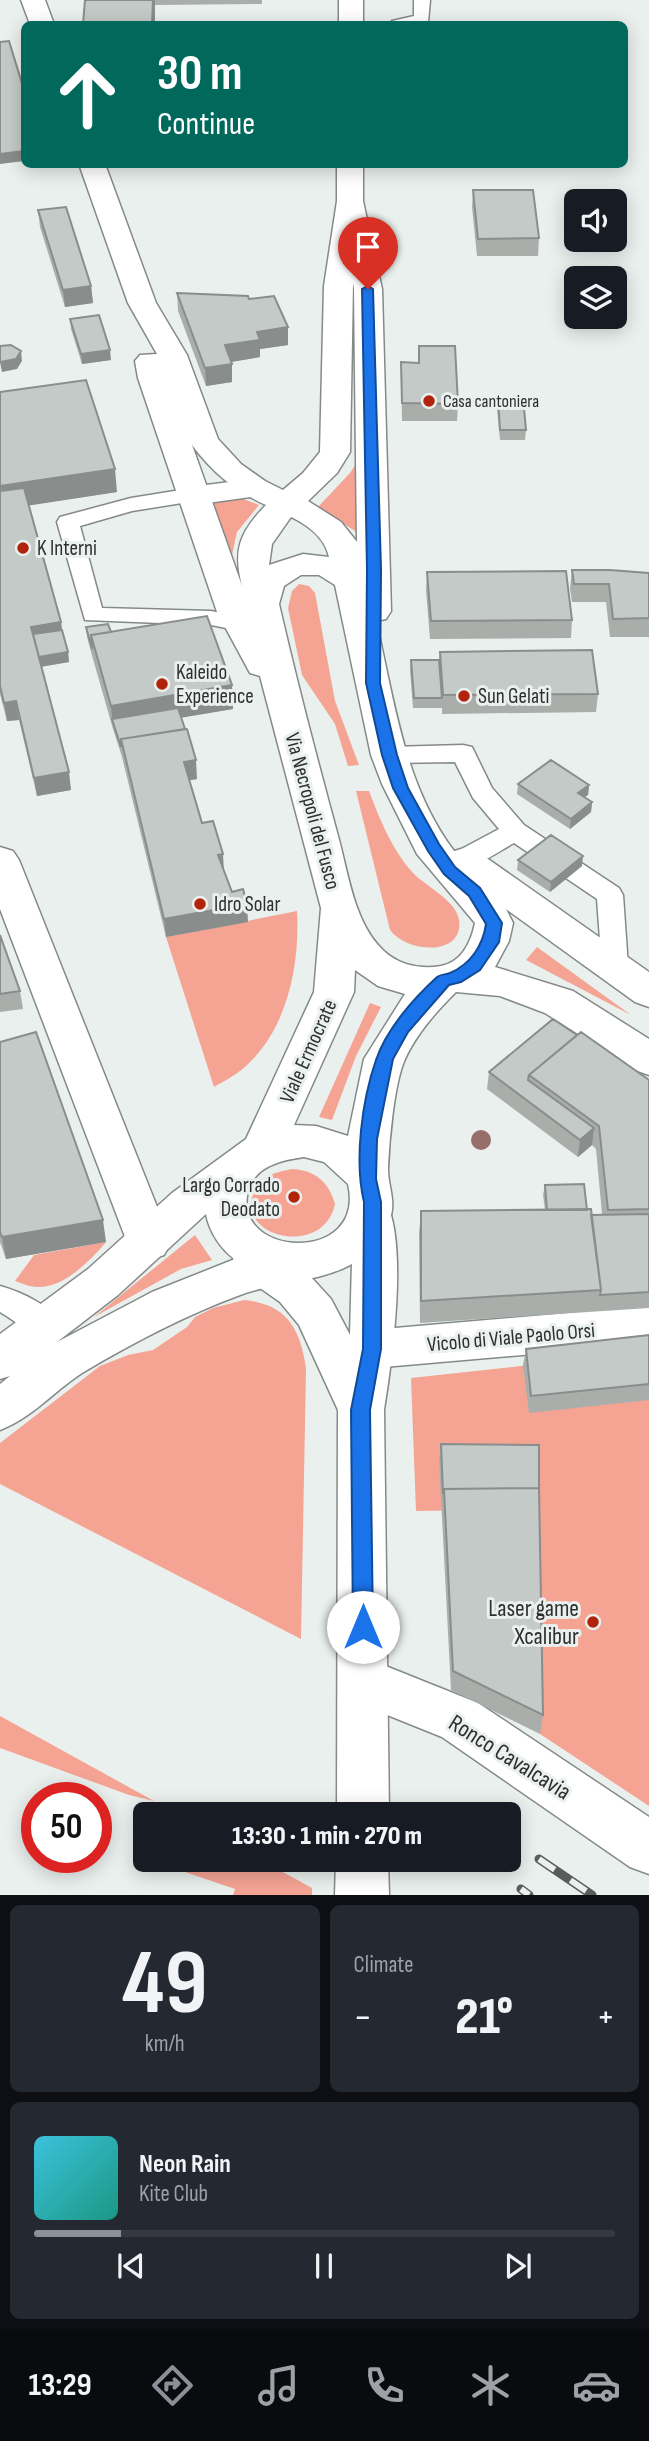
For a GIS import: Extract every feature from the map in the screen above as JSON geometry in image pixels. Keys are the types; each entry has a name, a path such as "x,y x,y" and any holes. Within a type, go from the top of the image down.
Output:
{"main road":[{"path":"33,0 41,21"},
{"path":"351,0 351,21"},
{"path":"93,168 142,303 172,355 204,441 230,471 254,488 308,513 330,529 343,546 389,755 400,788 449,870 475,892 494,923 486,952 474,966 449,979 414,1010 384,1059 368,1139 373,1262 372,1349 361,1410 363,1802"},
{"path":"252,614 253,547 264,525 329,465 335,452 338,286 350,201 350,168"},
{"path":"350,201 368,289 374,570 373,683"},
{"path":"142,303 153,378 234,612 252,614"},
{"path":"193,495 282,486 312,479"},
{"path":"252,614 273,578 295,566 333,568 352,583"},
{"name":"Via Necropoli del Fusco","path":"252,614 286,713 339,908"},
{"path":"418,819 463,859 649,992"},
{"path":"2,874 149,1242"},
{"path":"339,908 363,954 381,972 401,978 503,982 559,1002 649,1059"},
{"name":"Viale Ermocrate","path":"248,1159 334,992 339,908"},
{"path":"0,1360 149,1242 187,1205 248,1159 290,1140 317,1142 342,1152 353,1160 369,1196 358,1237 346,1247 333,1255 271,1258 122,1328 65,1360 0,1410"},
{"path":"248,1159 228,1182 225,1207 228,1220 271,1258 315,1312 361,1410"},
{"name":"Vicolo di Viale Paolo Orsi","path":"372,1349 649,1325"},
{"name":"Ronco Cavalcavia","path":"363,1681 460,1720 649,1848"},
{"path":"362,1872 362,1895"}],"lane":[{"path":"412,21 422,19 422,0"},
{"path":"193,495 131,505 68,522 93,615 211,618 252,614"},
{"path":"389,755 463,753 481,792 515,831 610,895 615,967"},
{"path":"463,859 515,831"},
{"path":"0,1299 10,1302 46,1325"}],"shaded area":[{"path":"361,456 360,546 355,531 318,507 350,473"},
{"path":"238,497 259,505 237,532 230,564 209,501"},
{"path":"299,584 309,586 315,593 335,701 359,765 348,766 335,724 302,675 288,608 292,591"},
{"path":"356,791 369,791 400,856 415,875 441,895 457,913 458,932 453,940 433,948 421,947 398,938 390,930"},
{"path":"297,911 293,972 289,992 274,1030 246,1066 214,1087 166,937"},
{"path":"537,947 631,1015 526,960"},
{"path":"370,1003 381,1007 356,1056 332,1120 319,1117"},
{"path":"292,1169 308,1172 320,1179 329,1189 335,1204 327,1221 314,1232 298,1236 282,1235 267,1229 256,1219 251,1206 255,1190 262,1181 276,1173"},
{"path":"195,1235 212,1260 181,1269 94,1317"},
{"path":"106,1242 76,1272 57,1283 37,1287 15,1281 34,1255"},
{"path":"244,1300 271,1307 288,1320 300,1341 306,1368 301,1639 0,1484 0,1443 100,1366 128,1355 153,1350 187,1327 195,1317 213,1308"},
{"name":"Laser game Xcalibur","path":"649,1352 649,1806 540,1734 536,1509 416,1511 411,1378"},
{"path":"0,1716 154,1801 112,1789 112,1782 93,1782 0,1748"},
{"path":"185,1872 283,1872 312,1888 312,1895 233,1895 235,1889"}],"building":[{"path":"85,0 153,0 152,21 83,21"},
{"path":"9,41 21,80 21,151 0,154 0,42"},
{"path":"473,190 533,190 539,238 478,239"},
{"path":"66,207 91,286 63,290 38,210"},
{"path":"177,293 248,296 249,299 274,296 288,327 257,332 260,340 225,345 232,364 205,368"},
{"path":"99,315 110,350 81,354 70,319"},
{"path":"11,345 21,351 16,359 0,362 0,346"},
{"name":"Casa cantoniera","path":"419,346 455,346 458,404 402,403 401,362 419,363"},
{"path":"86,380 115,469 0,486 0,392"},
{"path":"498,398 523,398 526,430 500,430"},
{"path":"24,488 61,622 31,627 69,772 34,778 16,701 4,703 0,686 0,491"},
{"path":"572,570 649,573 649,618 613,619 609,584 574,584"},
{"path":"566,571 572,620 431,621 427,572"},
{"name":"Kaleido Experience","path":"207,616 232,685 111,706 91,635"},
{"path":"108,624 111,632 91,635 92,649 86,627"},
{"path":"62,630 68,652 39,657 33,634"},
{"path":"592,650 598,694 443,695 440,652"},
{"path":"411,660 439,660 442,698 414,698"},
{"path":"178,708 185,729 121,739 121,747 112,719"},
{"path":"187,729 196,760 184,762 202,823 213,821 223,854 218,855 232,892 243,889 247,904 164,919 121,739"},
{"path":"551,760 589,785 578,793 592,802 571,819 518,784"},
{"path":"551,835 583,856 551,882 518,860"},
{"path":"0,935 20,991 0,994"},
{"path":"553,1019 577,1035 529,1075 528,1080 594,1128 580,1140 489,1072"},
{"path":"36,1032 103,1220 2,1237 0,1042"},
{"path":"581,1032 649,1080 649,1209 608,1210 599,1126 529,1075"},
{"path":"584,1184 587,1210 547,1210 545,1185"},
{"path":"591,1209 601,1290 421,1301 421,1211"},
{"path":"649,1214 649,1292 600,1295 591,1215"},
{"path":"649,1335 649,1384 531,1396 526,1349"},
{"path":"441,1444 539,1445 539,1488 444,1489 443,1494"},
{"path":"539,1488 543,1715 453,1671 444,1489"}],"railway":[{"path":"539,1859 592,1895"},
{"path":"521,1889 529,1895"}],"place":[{"name":"Casa cantoniera","path":"429,401"},
{"name":"K Interni","path":"23,548"},
{"name":"Kaleido Experience","path":"162,684"},
{"name":"Sun Gelati","path":"464,696"},
{"name":"Idro Solar","path":"200,904"},
{"name":"Largo Corrado Deodato","path":"294,1197"},
{"name":"Laser game Xcalibur","path":"593,1622"}],"route":[{"path":"363,1627 361,1410 372,1349 373,1283 370,1213 372,1202 367,1179 368,1139 384,1059 402,1027 414,1010 443,980 455,977 474,966 491,942 494,923 475,892 449,870 400,788 389,755 373,683 374,570 368,289"}]}
